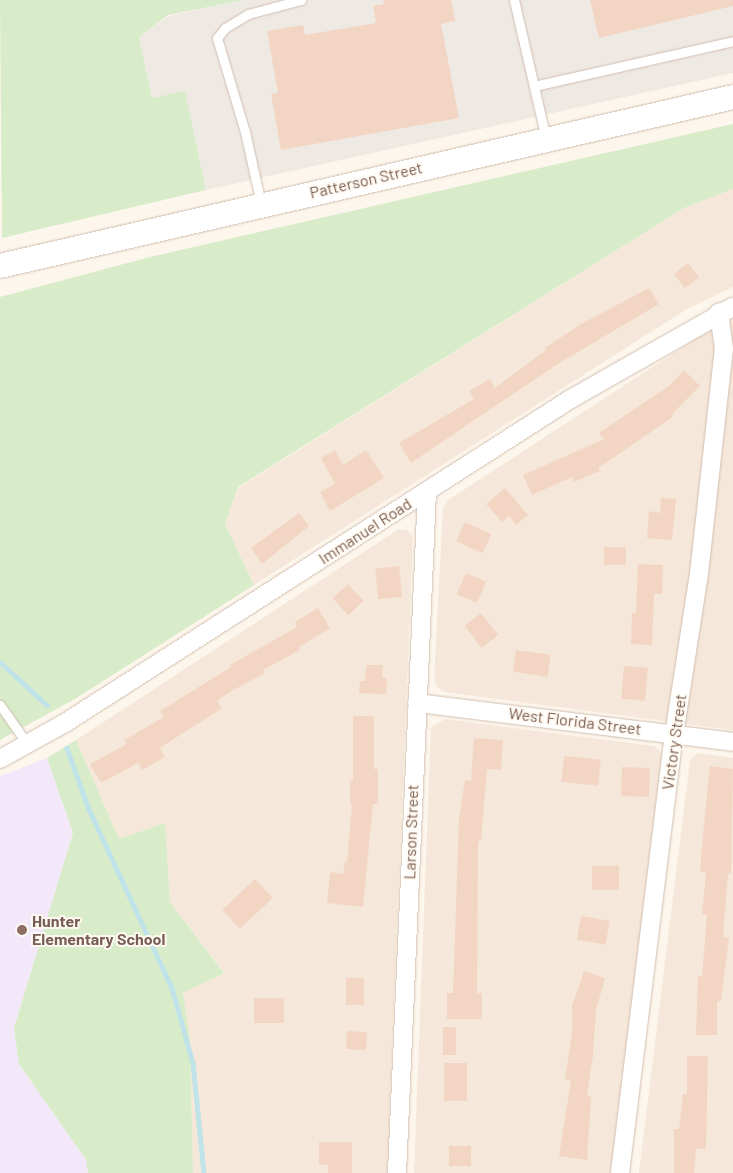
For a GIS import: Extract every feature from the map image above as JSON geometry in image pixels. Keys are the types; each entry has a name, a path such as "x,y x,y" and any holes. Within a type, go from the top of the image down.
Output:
{"main road":[{"name":"Patterson Street","path":"0,266 261,204 733,97"}],"street":[{"name":"Immanuel Road","path":"0,759 28,745 569,400 726,309"},
{"name":"Victory Street","path":"620,1173 674,735 698,574 724,349 726,309"},
{"name":"Larson Street","path":"397,1173 416,703 427,492"},
{"name":"West Florida Street","path":"416,703 733,742"}],"lane":[{"path":"261,204 245,132 217,38 225,28 248,14 301,0"},
{"path":"514,0 546,139"},
{"path":"534,86 733,41"},
{"path":"0,705 28,745"}],"shaded area":[{"path":"245,0 733,0 733,73 206,190 185,92 152,98 139,37 168,16"},
{"path":"733,189 733,287 687,309 254,585 225,524 238,488 684,208"},
{"path":"733,320 733,730 444,692 438,688 434,681 443,507 448,500 700,336"},
{"path":"399,529 407,530 413,536 387,1173 193,1173 190,1038 183,993 224,972 170,902 165,823 119,839 76,740"},
{"path":"445,719 654,746 660,750 663,757 610,1173 414,1173 431,727"},
{"path":"698,753 733,758 733,1173 639,1173 690,760"},
{"name":"Hunter Elementary School","path":"47,758 73,833 14,1028 19,1064 86,1160 88,1173 0,1173 0,776"}],"green space":[{"path":"0,0 245,0 168,15 139,37 152,98 185,91 206,190 2,238"},
{"path":"733,124 733,189 684,208 238,487 225,524 254,585 75,699 0,740 0,297 150,257"},
{"path":"76,740 119,839 165,823 170,902 224,973 183,993 190,1038 193,1173 88,1173 86,1160 19,1064 14,1028 73,833 47,758"}],"building":[{"path":"383,0 451,0 455,21 441,24 459,118 281,150 271,94 278,93 267,31 303,25 305,35 376,23 373,6 384,4"},
{"path":"590,0 733,0 733,6 599,38"},
{"path":"688,263 699,277 685,288 674,274"},
{"path":"649,288 659,304 556,365 411,463 399,443 474,399 469,391 490,379 495,388 546,350 545,348 581,324"},
{"path":"684,370 700,386 672,414 673,417 598,468 600,471 574,482 572,477 532,495 523,475 604,439 599,433 669,386"},
{"path":"335,450 343,465 366,450 384,478 330,511 320,492 335,484 321,458"},
{"path":"505,488 528,515 516,525 509,516 502,522 486,504"},
{"path":"661,498 676,499 672,540 647,538 649,511 660,513"},
{"path":"299,513 309,526 262,564 251,548"},
{"path":"465,522 491,534 482,553 456,541"},
{"path":"604,547 626,547 626,565 604,565"},
{"path":"638,564 663,565 662,594 654,594 652,645 631,644 632,613 636,613"},
{"path":"399,566 402,597 378,599 375,569"},
{"path":"466,573 486,582 477,603 457,594"},
{"path":"348,584 364,601 348,615 333,598"},
{"path":"318,608 330,628 299,647 300,650 263,670 265,673 217,701 222,708 160,748 165,757 142,770 138,763 101,783 90,764 127,744 124,740 164,717 160,711 231,667 230,665 297,627 295,622"},
{"path":"481,613 498,635 482,648 464,626"},
{"path":"516,650 551,655 548,677 513,672"},
{"path":"366,665 383,665 382,677 387,678 386,694 359,693 360,681 365,681"},
{"path":"624,666 648,668 645,701 621,699"},
{"path":"353,716 374,716 374,769 378,769 378,804 373,804 363,907 327,903 330,872 343,874 345,862 347,863 352,804 350,804 350,780 353,780"},
{"path":"474,738 503,740 501,770 487,769 481,841 478,841 477,993 482,993 482,1019 447,1019 447,993 453,993 459,818 465,780 471,781"},
{"path":"564,756 601,760 598,786 561,782"},
{"path":"710,766 733,769 731,874 728,874 723,937 729,938 721,1001 717,1001 717,1035 696,1035 698,976 702,976 707,915 702,914 706,872 700,872"},
{"path":"622,767 650,768 649,797 621,796"},
{"path":"592,866 619,866 619,890 592,890"},
{"path":"255,879 273,898 240,929 222,910"},
{"path":"581,916 610,921 605,945 577,940"},
{"path":"584,971 605,978 596,1010 593,1055 587,1096 591,1096 587,1160 559,1156 571,1080 565,1079 572,1033 572,1006"},
{"path":"346,978 364,978 364,1005 346,1005"},
{"path":"254,998 284,998 284,1023 254,1023"},
{"path":"443,1027 456,1027 456,1055 443,1055"},
{"path":"347,1031 367,1032 366,1050 346,1049"},
{"path":"687,1056 708,1056 706,1149 696,1149 694,1173 674,1173 674,1129 679,1129 683,1094 687,1094"},
{"path":"444,1063 467,1063 467,1101 444,1101"},
{"path":"319,1142 352,1142 352,1173 328,1173 328,1165 319,1165"},
{"path":"449,1146 471,1146 471,1166 449,1166"}],"waterway":[{"path":"0,662 47,705"},
{"path":"67,748 88,807 172,988 193,1063 204,1173"}],"place":[{"name":"Hunter Elementary School","path":"22,930"}]}
